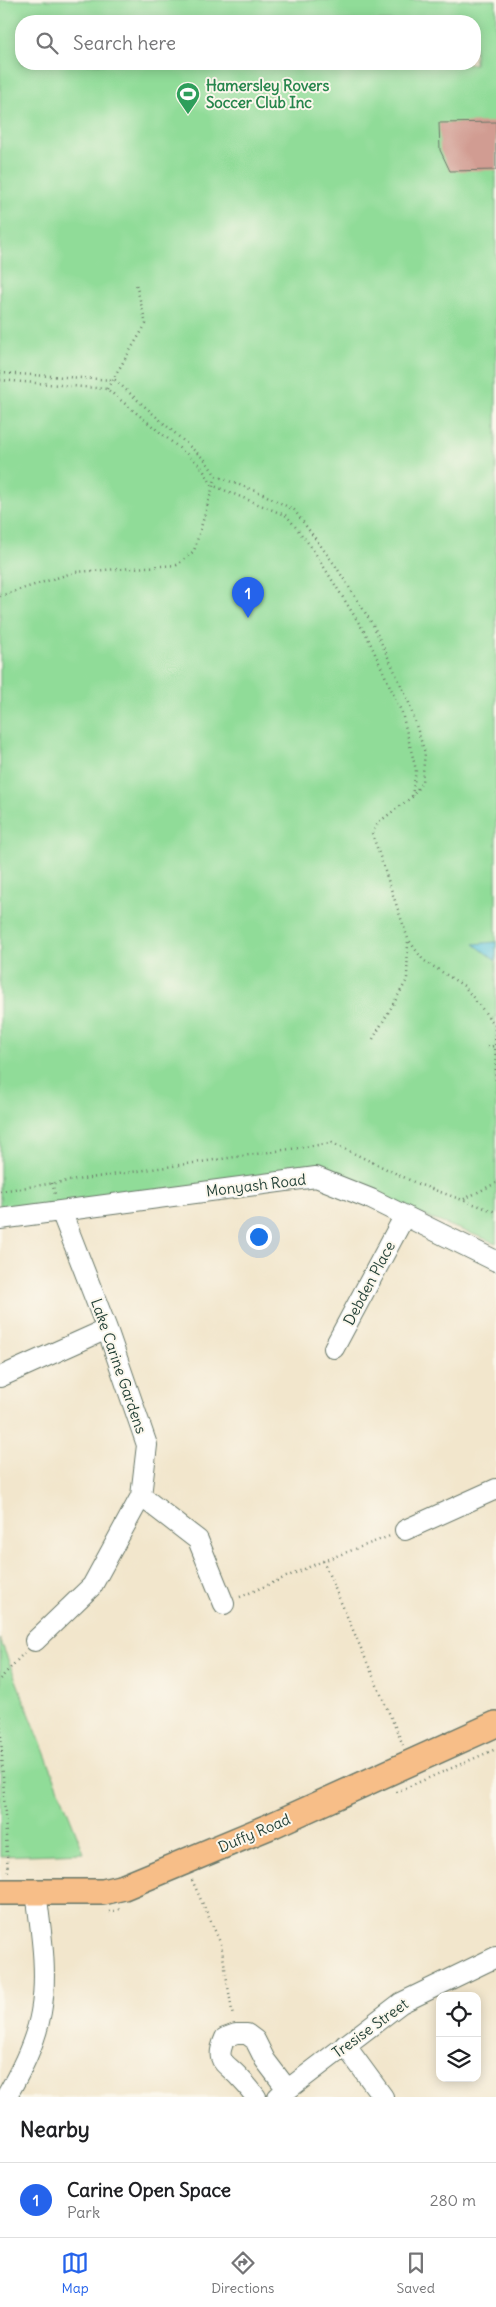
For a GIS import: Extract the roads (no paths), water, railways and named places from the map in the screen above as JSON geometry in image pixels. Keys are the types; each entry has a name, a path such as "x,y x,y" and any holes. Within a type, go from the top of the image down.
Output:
{"main road":[{"name":"Duffy Road","path":"4,1884 36,1892 103,1892 124,1887 411,1764 496,1724"}],"street":[{"name":"Monyash Road","path":"0,1219 316,1177 371,1199 496,1261"},
{"name":"Lake Carine Gardens","path":"36,1641 92,1586 141,1496 147,1446 107,1329 61,1211"},
{"name":"Debden Place","path":"334,1348 404,1217"},
{"path":"0,1377 107,1329"},
{"path":"405,1530 496,1489"},
{"path":"141,1496 198,1540 224,1604"},
{"path":"6,2097 25,2061 42,2011 44,1974 36,1892"},
{"name":"Tresise Street","path":"283,2093 401,2003 496,1957"},
{"path":"256,2097 234,2073 226,2068 220,2048 225,2038 236,2034 247,2034 255,2040 283,2093"},
{"path":"345,2045 383,2097"}],"water":[{"path":"496,942 496,961 474,944"}],"place":[{"name":"Hamersley Rovers Soccer Club Inc","path":"188,115"},
{"name":"Carine Open Space","path":"248,618"}]}
